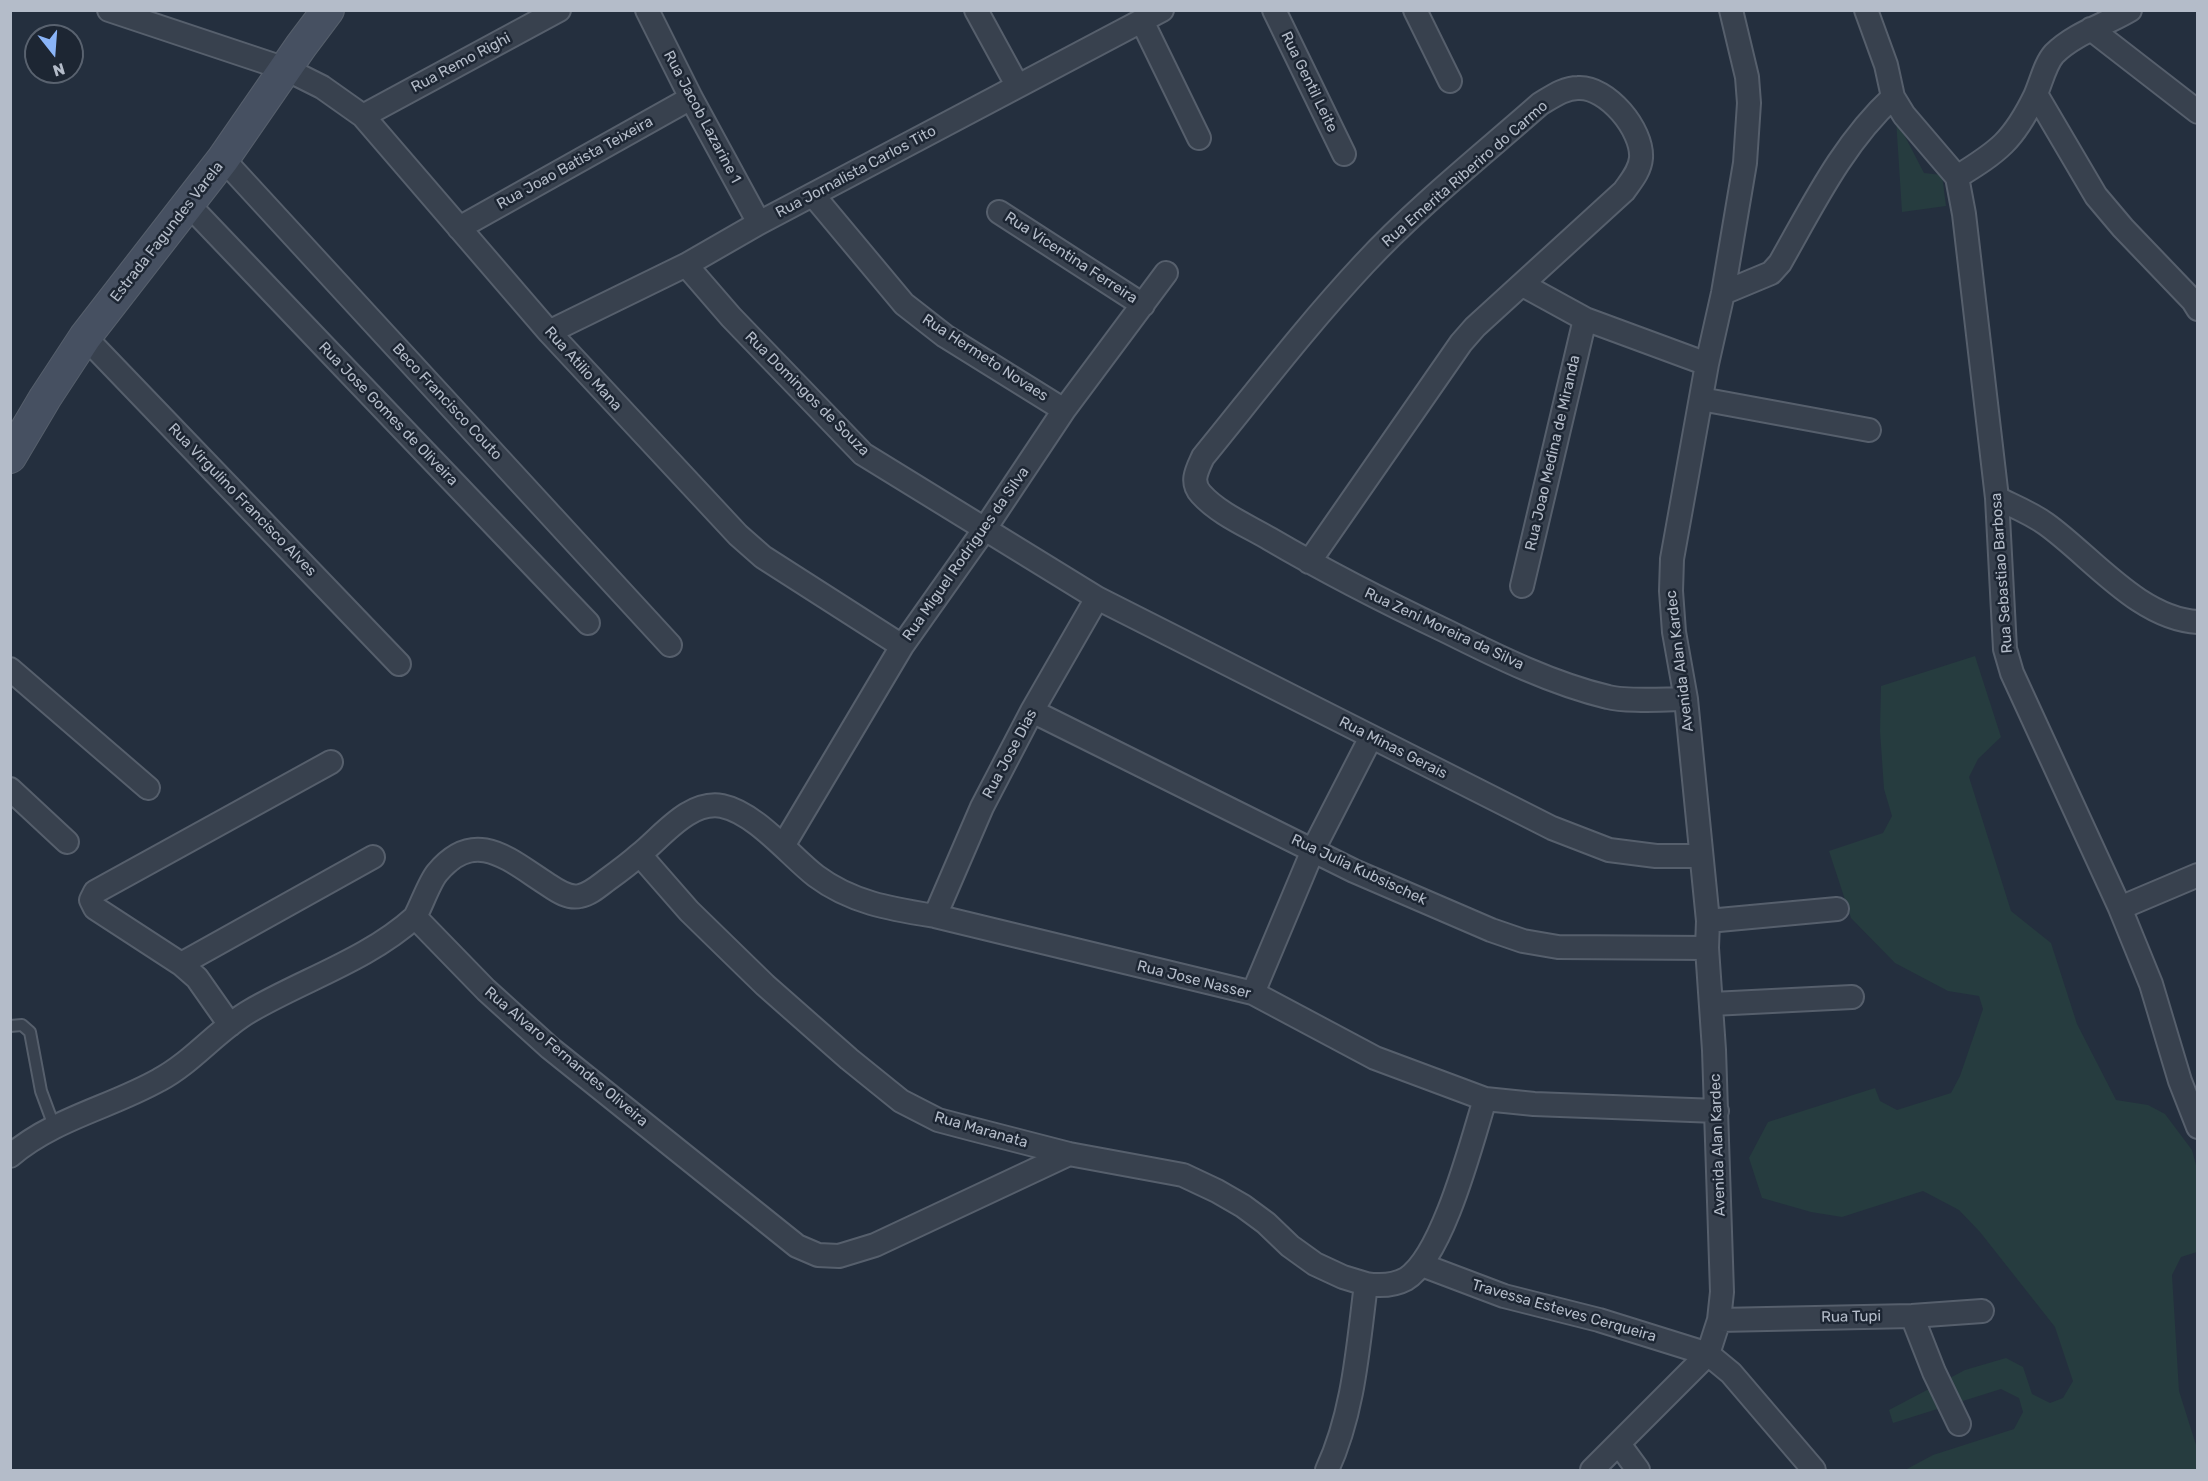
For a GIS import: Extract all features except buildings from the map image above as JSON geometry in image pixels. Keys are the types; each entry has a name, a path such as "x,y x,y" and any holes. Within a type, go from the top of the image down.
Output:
{"street":[{"name":"Rua Atilio Mana","path":"109,10 286,69 322,87 363,116 549,332 738,535 763,557 902,646"},
{"name":"Estrada Fagundes Varela","path":"10,457 85,337 189,205 328,10"},
{"name":"Rua Remo Righi","path":"363,116 559,10"},
{"name":"Rua Jacob Lazarine 1","path":"647,10 691,98 759,223"},
{"path":"976,10 1017,85"},
{"name":"Rua Jornalista Carlos Tito","path":"549,332 686,264 1017,85 1162,10"},
{"name":"Rua Gentil Leite","path":"1274,10 1344,154"},
{"path":"1415,10 1450,81"},
{"name":"Avenida Alan Kardec","path":"1719,1320 1722,1292 1717,1111 1707,948 1708,921 1686,699 1674,632 1671,591 1672,560 1707,364 1724,293 1745,163 1749,102 1747,77 1731,10"},
{"name":"Rua Sebastiao Barbosa","path":"1866,10 1886,65 1893,97 1904,115 1957,177 1964,214 1997,498 2007,657 2012,673 2120,908 2151,984 2180,1081 2198,1126"},
{"path":"1957,177 1999,149 2011,138 2036,94 2052,56 2070,40 2130,10"},
{"path":"1142,21 1199,138"},
{"path":"2091,29 2198,112"},
{"name":"Rua Emerita Riberiro do Carmo","path":"1218,508 1200,494 1194,482 1203,457 1298,339 1365,263 1405,223 1540,104 1563,91 1579,88 1595,90 1611,100 1624,115 1638,140 1641,158 1635,175 1624,191 1475,327 1461,343 1309,562"},
{"path":"2036,94 2097,196 2122,228 2193,301 2198,309"},
{"path":"1724,293 1771,273 1842,156 1874,114 1893,97"},
{"name":"Rua Joao Batista Teixeira","path":"459,228 691,98"},
{"name":"Beco Francisco Couto","path":"223,159 670,645"},
{"name":"Rua Hermeto Novaes","path":"813,195 904,304 945,336 1064,410"},
{"name":"Rua Jose Gomes de Oliveira","path":"189,205 588,623"},
{"name":"Rua Vicentina Ferreira","path":"999,212 1143,305"},
{"name":"Rua Domingos de Souza","path":"686,264 731,317 863,454 1097,598"},
{"name":"Rua Miguel Rodrigues da Silva","path":"783,846 902,646 984,530 1064,410 1166,273"},
{"path":"1523,285 1585,319 1707,364"},
{"name":"Rua Joao Medina de Miranda","path":"1522,586 1585,319"},
{"name":"Rua Virgulino Francisco Alves","path":"85,337 399,664"},
{"path":"1701,399 1869,430"},
{"path":"1997,498 2044,522 2136,599 2166,615 2186,622 2198,622"},
{"name":"Rua Zeni Moreira da Silva","path":"1218,508 1355,588 1504,660 1583,690 1611,698 1686,699"},
{"name":"Rua Jose Dias","path":"935,916 982,807 1032,711 1097,598"},
{"name":"Rua Minas Gerais","path":"1097,598 1552,828 1609,850 1656,856 1701,856"},
{"path":"10,669 148,788"},
{"name":"Rua Julia Kubsischek","path":"1032,711 1386,884 1491,930 1523,941 1558,946 1707,948"},
{"path":"1253,993 1313,849 1371,737"},
{"path":"230,1025 197,978 181,964 95,908 91,900 95,892 331,762"},
{"path":"10,789 67,842"},
{"path":"10,1156 29,1140 54,1126 159,1080 185,1063 248,1012 373,949 415,917 436,874 463,850 478,848 494,852 556,889 570,896 579,897 593,891 640,855 676,823 697,810 709,806 721,806 743,814 783,846"},
{"name":"Rua Jose Nasser","path":"783,846 817,877 851,898 887,909 935,916 1253,993 1375,1058 1485,1099 1534,1104 1717,1111"},
{"name":"Rua Maranata","path":"640,855 689,911 765,986 901,1101 938,1120 1069,1154 1183,1176 1243,1206 1315,1264 1343,1277 1366,1284"},
{"path":"181,964 373,857"},
{"path":"2120,908 2198,875"},
{"path":"1708,921 1838,909"},
{"name":"Rua Alvaro Fernandes Oliveira","path":"415,917 486,990 550,1048 797,1246 818,1255 839,1256 875,1245 1069,1154"},
{"path":"1712,1004 1852,997"},
{"path":"1327,1470 1335,1453 1354,1379 1366,1284 1385,1286 1406,1279 1422,1265 1445,1217 1485,1099"},
{"name":"Travessa Esteves Cerqueira","path":"1422,1265 1504,1296 1599,1320 1708,1354"},
{"name":"Rua Tupi","path":"1719,1320 1912,1316 1982,1311"},
{"path":"1912,1316 1934,1372 1959,1424"},
{"path":"1592,1470 1708,1354 1719,1320"},
{"path":"1708,1354 1731,1373 1814,1470"},
{"path":"1619,1444 1638,1470"}],"lane":[{"path":"10,1026 22,1025 30,1032 41,1091 54,1126"}],"green space":[{"path":"1896,119 1924,173 1942,175 1946,206 1902,212"},
{"path":"1975,656 2001,737 1978,759 1969,777 2011,911 2051,943 2077,1024 2116,1100 2148,1105 2165,1114 2192,1150 2197,1169 2197,1252 2181,1257 2172,1275 2179,1391 2197,1448 2197,1470 1905,1470 1933,1455 2014,1429 2023,1412 2019,1398 2001,1389 1893,1423 1889,1410 1965,1370 2006,1358 2023,1367 2032,1394 2050,1403 2063,1398 2073,1381 2055,1327 1980,1232 1959,1210 1923,1191 1842,1217 1811,1212 1762,1198 1749,1158 1768,1122 1875,1088 1880,1101 1897,1110 1951,1093 1960,1076 1983,1009 1979,996 1948,991 1895,963 1851,918 1829,851 1883,833 1892,816 1884,789 1880,731 1881,686"}]}
